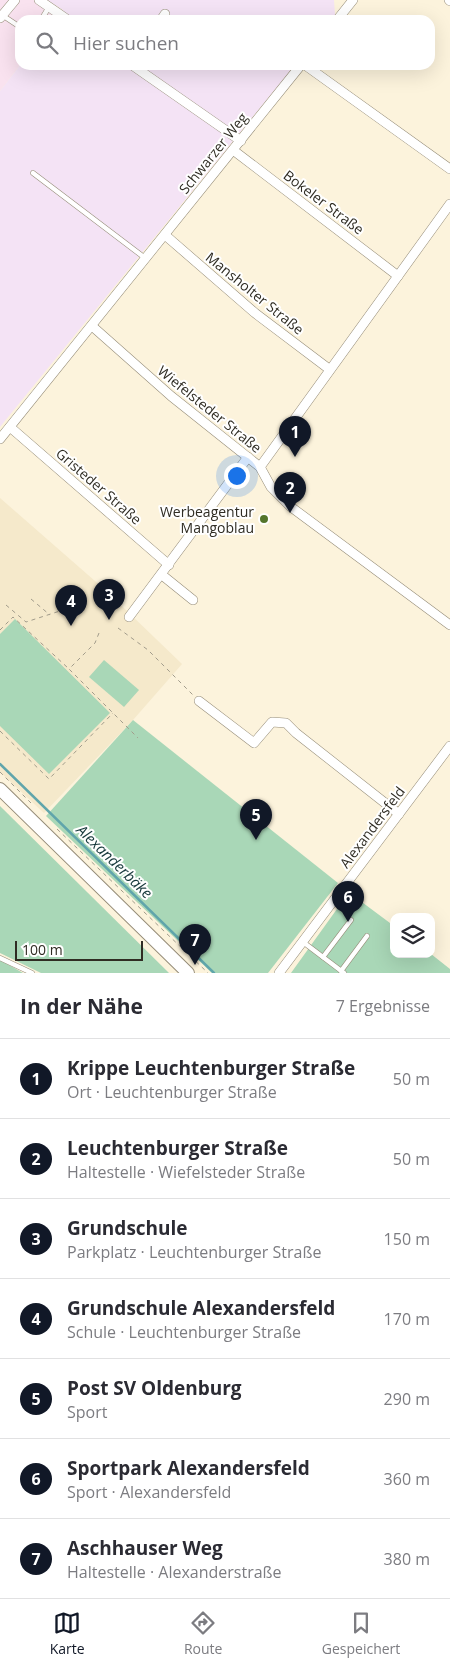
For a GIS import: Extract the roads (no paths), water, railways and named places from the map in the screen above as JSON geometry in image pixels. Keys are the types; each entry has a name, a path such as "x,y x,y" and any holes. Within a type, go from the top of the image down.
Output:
{"main road":[{"path":"0,789 188,973"}],"street":[{"path":"1,16 15,0"},
{"path":"40,0 61,15"},
{"path":"340,15 350,1"},
{"path":"139,70 241,140"},
{"name":"Schwarzer Weg","path":"0,439 299,70"},
{"path":"310,70 450,168"},
{"name":"Bokeler Straße","path":"233,150 398,276"},
{"path":"260,467 329,369 449,208"},
{"name":"Mansholter Straße","path":"165,235 255,314 329,369"},
{"name":"Wiefelsteder Straße","path":"92,326 171,396 260,467 271,487 292,507 450,625"},
{"name":"Gristeder Straße","path":"10,427 169,565"},
{"path":"129,617 248,457"},
{"path":"162,574 194,600"},
{"path":"199,701 254,744 272,722 286,723 296,734 400,814"},
{"name":"Alexandersfeld","path":"279,973 450,746"}],"lane":[{"path":"44,15 50,7"},
{"path":"1,16 15,24"},
{"path":"33,173 146,259"},
{"path":"323,957 351,920"},
{"path":"304,942 343,972 367,936"},
{"path":"0,958 32,973"}],"waterway":[{"name":"Alexanderbäke","path":"0,764 214,973"}],"place":[{"name":"Krippe Leuchtenburger Straße","path":"295,457"},
{"name":"Leuchtenburger Straße","path":"290,513"},
{"name":"Werbeagentur Mangoblau","path":"264,519"},
{"name":"Grundschule","path":"109,620"},
{"name":"Grundschule Alexandersfeld","path":"71,626"},
{"name":"Post SV Oldenburg","path":"256,840"},
{"name":"Sportpark Alexandersfeld","path":"348,922"},
{"name":"Aschhauser Weg","path":"195,965"}]}
